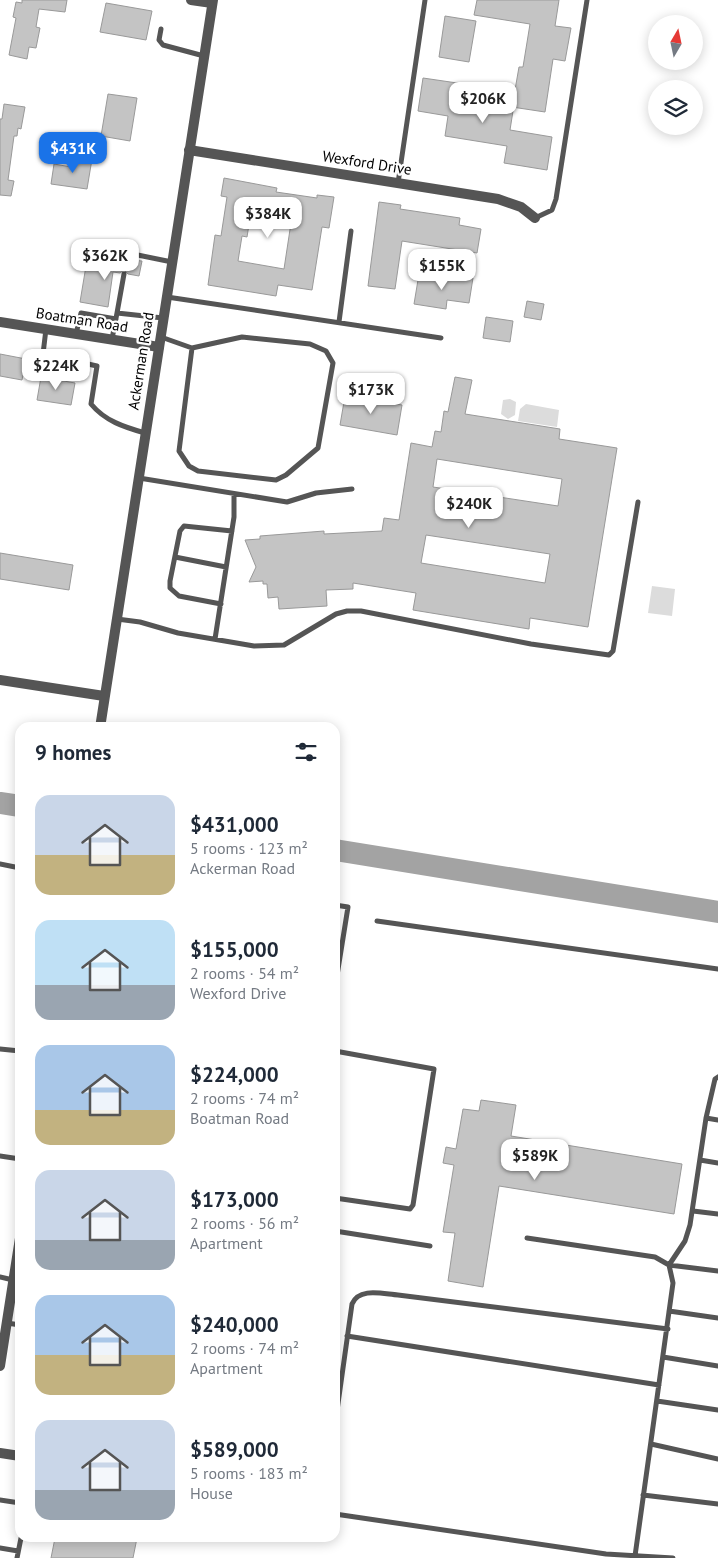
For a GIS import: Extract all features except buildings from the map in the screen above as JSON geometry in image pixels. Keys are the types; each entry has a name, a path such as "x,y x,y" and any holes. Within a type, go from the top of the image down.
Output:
{"street":[{"path":"191,0 213,2"},
{"name":"Ackerman Road","path":"101,722 213,2"},
{"name":"Wexford Drive","path":"189,150 506,201 521,208 535,218"},
{"name":"Boatman Road","path":"0,322 112,339 160,342"},
{"path":"0,680 104,696"},
{"path":"0,1366 7,1323 5,1307 15,1273"},
{"path":"0,1453 15,1455"}],"lane":[{"path":"398,183 425,0"},
{"path":"535,218 552,210 556,199 587,0"},
{"path":"161,29 159,40 163,45 204,56"},
{"path":"339,322 351,231"},
{"path":"127,259 128,253 172,262"},
{"path":"112,339 124,274"},
{"path":"166,297 442,338"},
{"path":"76,334 81,312 163,318"},
{"path":"46,329 43,354 97,366 91,404 98,413 117,424 145,433"},
{"path":"160,342 192,348 242,337 310,344 326,351 334,363 318,448 286,475 276,480 198,471 189,466 179,451 192,348"},
{"path":"138,478 234,495 287,502 316,493 352,489"},
{"path":"215,639 232,531 234,495"},
{"path":"116,618 140,622 178,633 254,646 284,645 336,614 354,611 532,644 609,655 613,651 638,502"},
{"path":"221,604 179,596 170,588 180,531 184,526 232,531"},
{"path":"175,557 226,567"},
{"path":"0,864 15,867"},
{"path":"340,906 348,907 340,957"},
{"path":"377,921 718,969"},
{"path":"0,1049 15,1050"},
{"path":"340,1052 434,1069 413,1206 410,1209 340,1199"},
{"path":"635,1556 668,1329 673,1283 669,1265 685,1241 694,1210 706,1118 715,1079 718,1077"},
{"path":"706,1118 718,1120"},
{"path":"0,1156 15,1158"},
{"path":"700,1160 718,1163"},
{"path":"694,1210 718,1214"},
{"path":"340,1232 430,1246"},
{"path":"526,1238 655,1257 669,1265 718,1272"},
{"path":"0,1277 14,1280"},
{"path":"340,1388 352,1304 355,1297 362,1293 408,1296 668,1329"},
{"path":"669,1311 718,1318"},
{"path":"7,1323 15,1325"},
{"path":"347,1336 659,1385"},
{"path":"663,1357 718,1366"},
{"path":"657,1401 718,1410"},
{"path":"650,1444 718,1459"},
{"path":"644,1495 718,1504"},
{"path":"0,1500 15,1502"},
{"path":"340,1515 606,1554 673,1558"},
{"path":"17,1558 20,1542"},
{"path":"0,1548 18,1551"}],"shaded area":[{"path":"510,399 516,402 515,415 508,419 501,414 503,400"},
{"path":"526,404 559,410 557,427 518,421 520,409"},
{"path":"652,586 675,589 672,616 648,613"}],"waterway":[{"path":"0,803 15,805"},
{"path":"340,851 718,912"}]}
